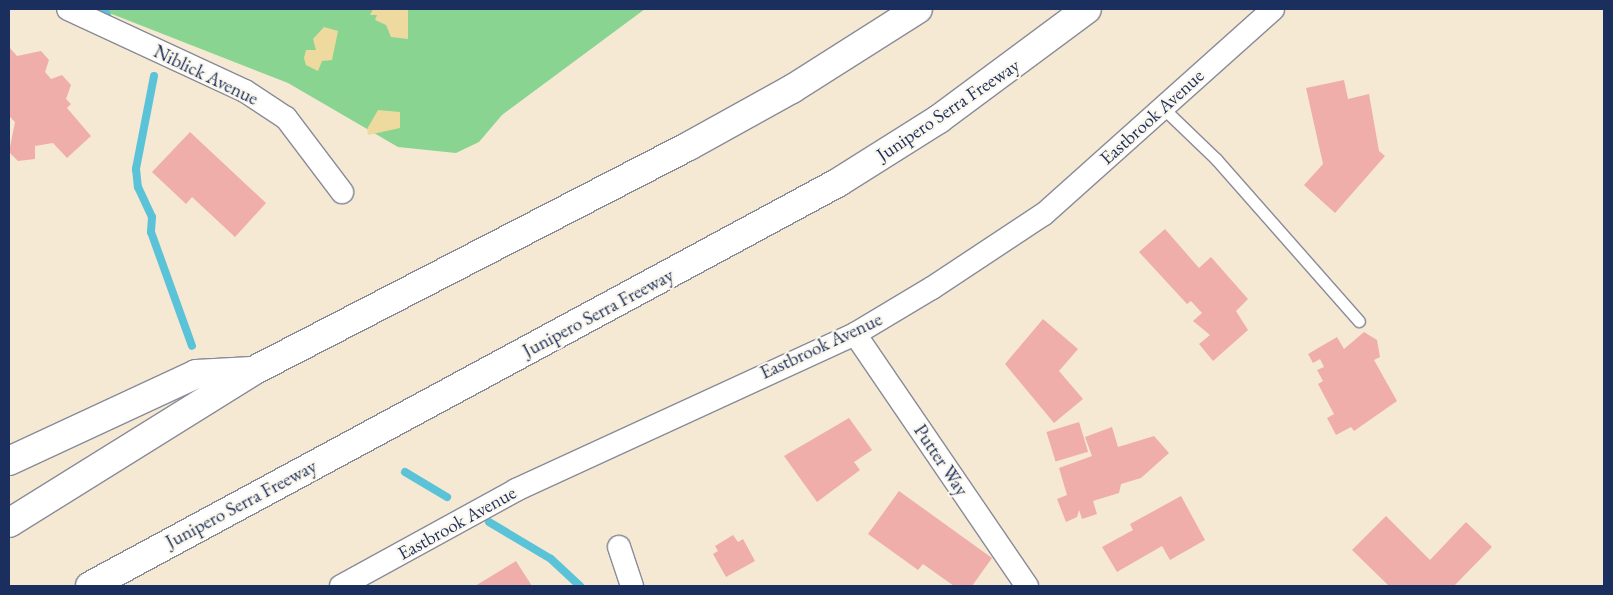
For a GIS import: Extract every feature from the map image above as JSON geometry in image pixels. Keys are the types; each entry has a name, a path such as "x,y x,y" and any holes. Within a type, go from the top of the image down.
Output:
{"highway":[{"path":"9,523 253,371 689,146 792,89 918,9"},
{"name":"Junipero Serra Freeway","path":"90,586 839,182 946,114 1088,9"},
{"path":"9,461 196,374 253,371"}],"street":[{"name":"Niblick Avenue","path":"68,9 261,102 286,118 342,192"},
{"name":"Eastbrook Avenue","path":"341,586 516,490 855,334 1044,214 1273,9"},
{"name":"Putter Way","path":"855,334 1027,586"},
{"path":"619,547 632,586"}],"lane":[{"path":"1163,108 1216,159 1359,321"}],"green space":[{"path":"99,9 645,9 502,115 479,142 456,153 398,147 288,83"}],"sand":[{"path":"373,9 408,9 408,39 391,37 386,25 375,20 377,15 370,15"},
{"path":"324,27 338,31 332,60 322,61 318,71 306,65 304,58 306,50 316,50 313,39"},
{"path":"378,110 400,112 400,128 368,135 367,129"}],"building":[{"path":"9,47 17,56 41,51 49,60 45,72 51,79 62,75 71,85 66,99 71,104 67,108 91,136 67,158 53,143 35,146 35,159 18,161 9,152 15,122 9,116"},
{"path":"1344,80 1348,99 1369,94 1379,151 1385,156 1335,213 1304,185 1323,164 1306,88"},
{"path":"190,132 266,203 235,237 192,197 186,204 152,172"},
{"path":"1165,229 1199,268 1211,257 1248,299 1236,311 1248,330 1213,361 1199,344 1210,335 1193,321 1202,313 1191,301 1187,304 1139,252"},
{"path":"1043,319 1078,349 1059,371 1083,399 1054,423 1005,364"},
{"path":"1364,332 1377,340 1380,357 1374,360 1397,401 1354,431 1351,427 1336,435 1327,418 1334,414 1318,384 1323,381 1317,370 1324,367 1320,359 1313,363 1308,354 1337,337 1344,349"},
{"path":"849,418 872,450 854,462 860,470 817,502 784,456"},
{"path":"1079,422 1088,452 1056,462 1046,432"},
{"path":"1112,427 1118,447 1154,436 1169,453 1141,478 1121,484 1119,493 1093,501 1097,514 1082,519 1079,510 1077,517 1066,522 1057,499 1067,495 1059,468 1092,456 1085,437"},
{"path":"899,491 992,558 972,586 954,586 923,564 918,570 868,534"},
{"path":"1181,496 1205,540 1170,560 1162,546 1117,572 1102,547 1133,530 1130,524"},
{"path":"1386,516 1430,560 1466,522 1492,547 1454,586 1389,586 1352,550"},
{"path":"733,535 738,542 743,539 755,561 726,577 713,554 718,551 715,546"},
{"path":"516,561 532,586 475,586"}],"waterway":[{"path":"104,9 107,15"},
{"path":"154,76 136,169 138,187 152,217 151,232 192,346"},
{"path":"405,472 447,497"},
{"path":"489,522 551,559 580,586"}]}
